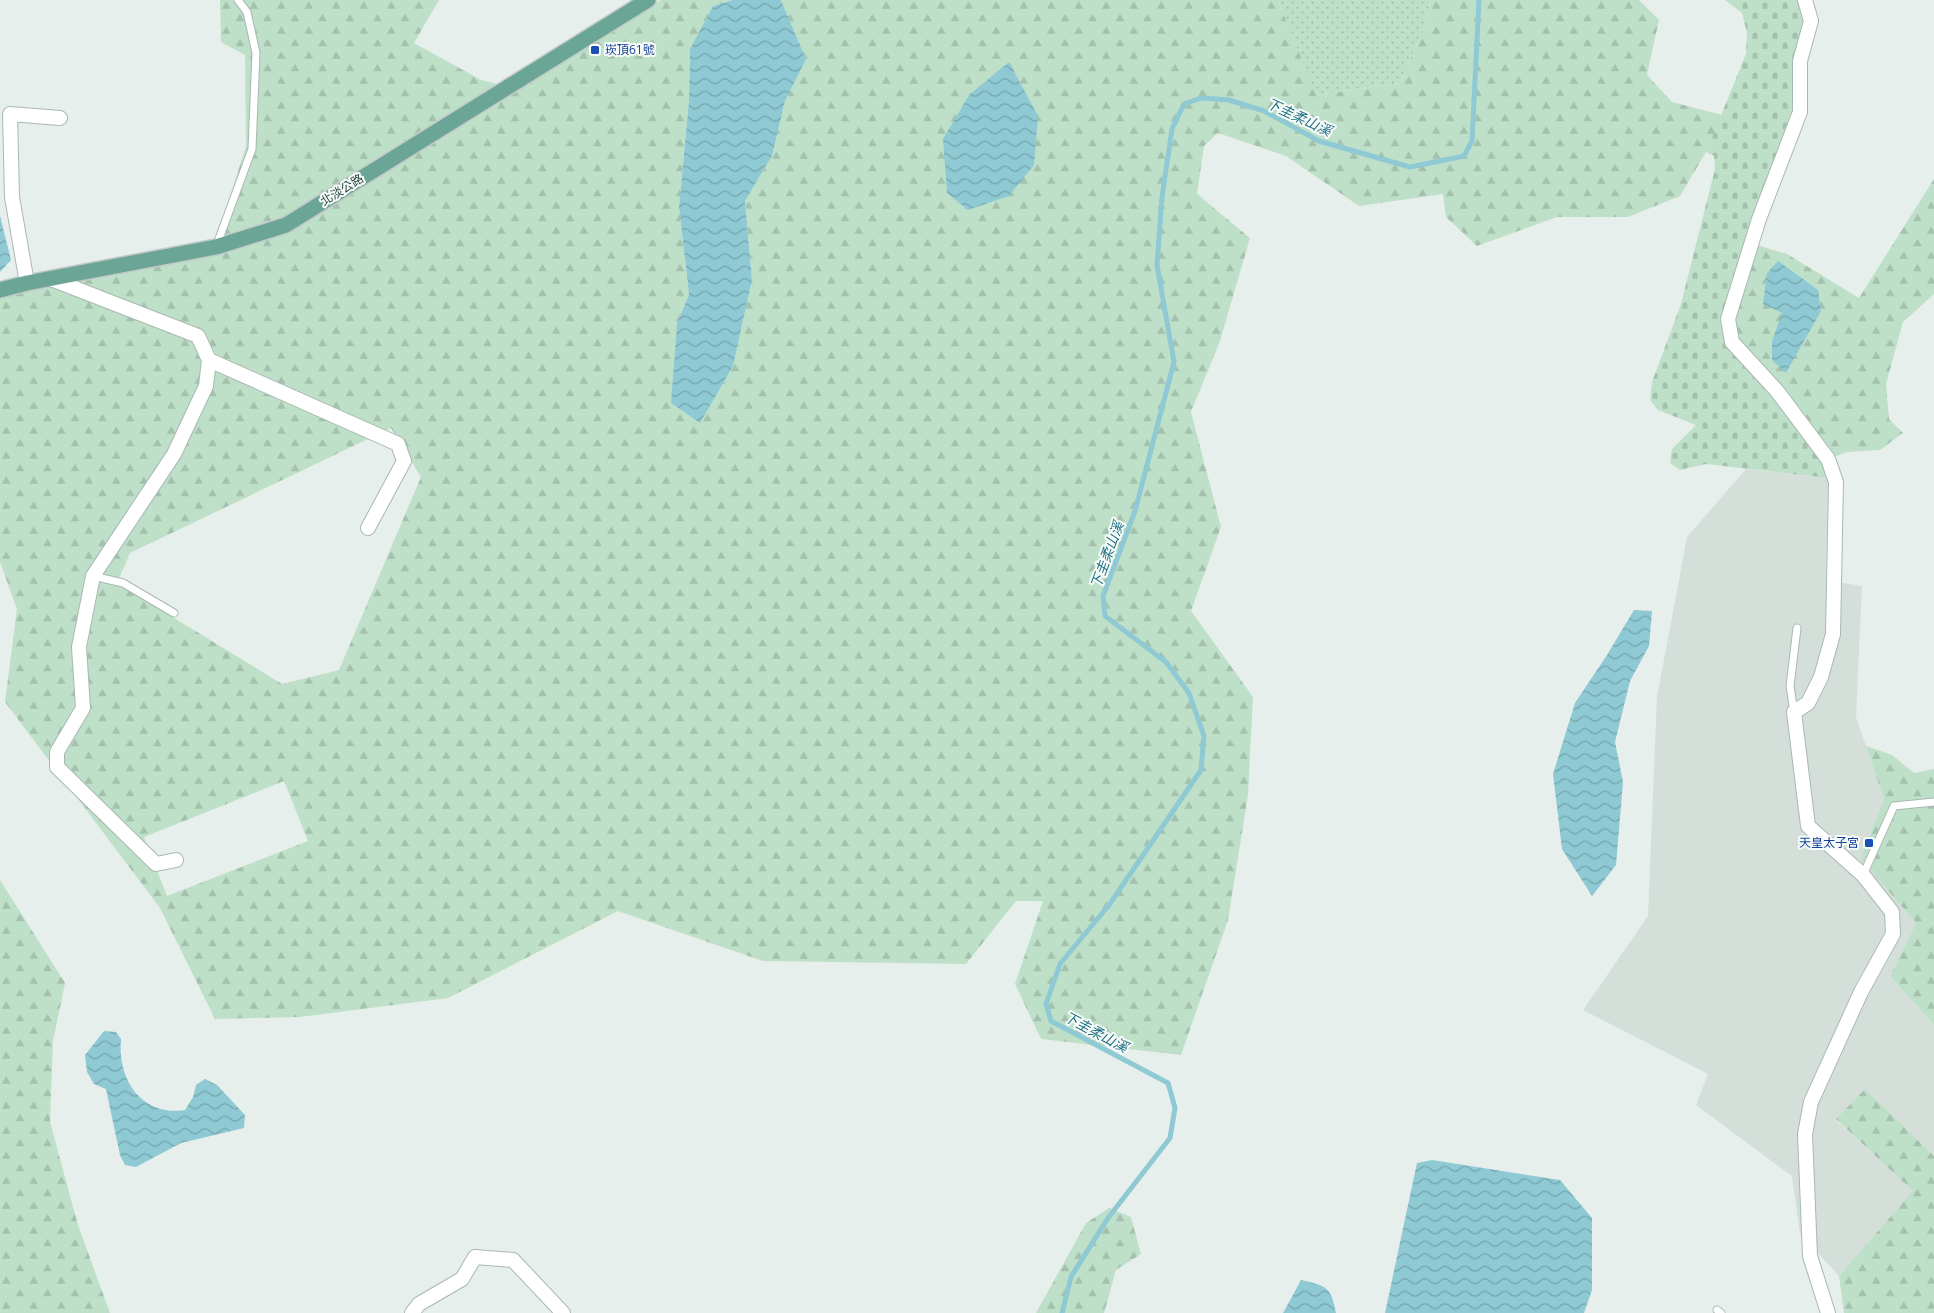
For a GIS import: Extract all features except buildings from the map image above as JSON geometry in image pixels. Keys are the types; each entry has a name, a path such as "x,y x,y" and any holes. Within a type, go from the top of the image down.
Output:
{"main road":[{"name":"北淡公路","path":"0,290 27,283 216,247 286,225 648,0"}],"street":[{"path":"1805,0 1811,21 1800,61 1800,112 1759,219 1728,319 1732,342 1777,391 1828,458 1836,482 1833,634 1821,677 1808,703 1794,712 1808,826 1863,874 1892,912 1893,934 1861,992 1811,1102 1804,1134 1810,1256 1828,1313"},
{"path":"27,283 12,197 10,114 60,118"},
{"path":"51,279 198,336 209,360 206,386 174,454 94,576 79,647 83,708 57,752 57,767 156,864 176,860"},
{"path":"209,360 398,444 404,461 368,528"},
{"path":"412,1313 419,1304 462,1279 475,1257 513,1260 562,1313"}],"lane":[{"path":"216,247 252,148 256,53 247,12 238,0"},
{"path":"94,576 123,582 174,613"},
{"path":"1794,712 1790,686 1797,628"},
{"path":"1863,874 1894,806 1934,802"}],"shaded area":[{"path":"1746,469 1828,478 1826,580 1862,586 1856,717 1884,799 1862,859 1916,923 1890,976 1934,1025 1934,1156 1865,1090 1836,1120 1914,1191 1839,1276 1800,1233 1792,1176 1696,1105 1708,1074 1583,1010 1648,916 1657,697 1687,537"}],"green space":[{"path":"220,0 439,0 414,43 481,80 518,89 603,32 661,0 733,0 713,6 690,49 689,100 679,207 689,294 677,324 733,366 752,280 745,201 772,156 785,101 806,59 781,0 1278,0 1316,95 1400,83 1424,29 1431,0 1639,0 1659,20 1647,75 1672,102 1722,115 1706,152 1680,196 1628,217 1557,217 1477,246 1446,217 1443,194 1359,206 1286,156 1218,133 1204,146 1197,194 1250,238 1220,341 1191,412 1221,527 1191,611 1253,697 1248,795 1228,920 1181,1055 1041,1039 1015,984 1043,901 1016,901 966,964 763,961 618,911 448,998 300,1017 215,1019 160,908 5,702 17,609 0,562 0,286 216,241 246,146 245,55 221,42","holes":["391,428 421,477 339,670 282,684 117,583 130,553","284,781 308,841 167,896 144,837"]},
{"path":"1278,0 1431,0 1424,29 1400,83 1315,95"},
{"path":"1725,0 1804,0 1809,22 1795,115 1727,299 1722,324 1825,460 1828,478 1706,464 1680,470 1670,463 1672,449 1696,425 1658,410 1650,400 1652,382 1681,304 1715,169 1714,156 1706,152 1746,54 1747,33 1742,13"},
{"path":"1934,179 1934,294 1903,322 1886,384 1889,419 1903,433 1880,450 1847,452 1825,460 1722,324 1727,299 1747,242 1787,254 1859,298"},
{"path":"1866,746 1892,755 1914,773 1934,769 1934,1025 1890,976 1916,923 1861,859 1884,799"},
{"path":"0,880 65,983 53,1041 50,1122 78,1225 110,1313 0,1313"},
{"path":"1865,1089 1934,1156 1934,1313 1844,1313 1839,1276 1913,1191 1836,1119"},
{"path":"1109,1208 1131,1217 1141,1254 1116,1270 1104,1313 1036,1313 1086,1223"}],"water":[{"path":"733,0 781,0 806,59 785,101 772,156 745,201 752,280 733,366 700,423 671,403 677,324 689,294 679,207 689,100 690,49 713,6"},
{"path":"1009,62 1038,116 1034,165 1009,196 968,210 947,193 943,139 969,95"},
{"path":"0,216 11,260 0,272"},
{"path":"1778,261 1818,290 1821,311 1786,373 1772,360 1772,341 1782,313 1763,304 1767,273"},
{"path":"1634,610 1652,611 1649,646 1630,681 1615,742 1623,782 1616,865 1592,896 1562,849 1553,774 1575,703"},
{"path":"104,1031 116,1032 121,1039 123,1068 135,1092 144,1101 169,1111 185,1110 193,1097 196,1085 205,1079 217,1085 245,1115 244,1128 181,1143 136,1167 125,1165 120,1155 106,1089 94,1084 87,1072 85,1055"},
{"path":"1432,1160 1560,1180 1592,1218 1592,1290 1584,1313 1385,1313 1417,1163"},
{"path":"1301,1280 1326,1289 1332,1297 1336,1313 1283,1313"}],"waterway":[{"name":"下圭柔山溪","path":"1062,1313 1071,1277 1108,1218 1170,1138 1175,1108 1168,1083 1051,1021 1046,1004 1060,964 1109,905 1201,770 1204,736 1189,693 1166,662 1105,616 1103,596 1135,511 1174,362 1157,265 1162,197 1172,129 1184,104 1201,98 1229,100 1264,111 1319,141 1410,167 1464,156 1472,141 1479,0"}],"place":[{"name":"崁頂61號","path":"595,50"},
{"name":"天皇太子宮","path":"1869,843"}]}
